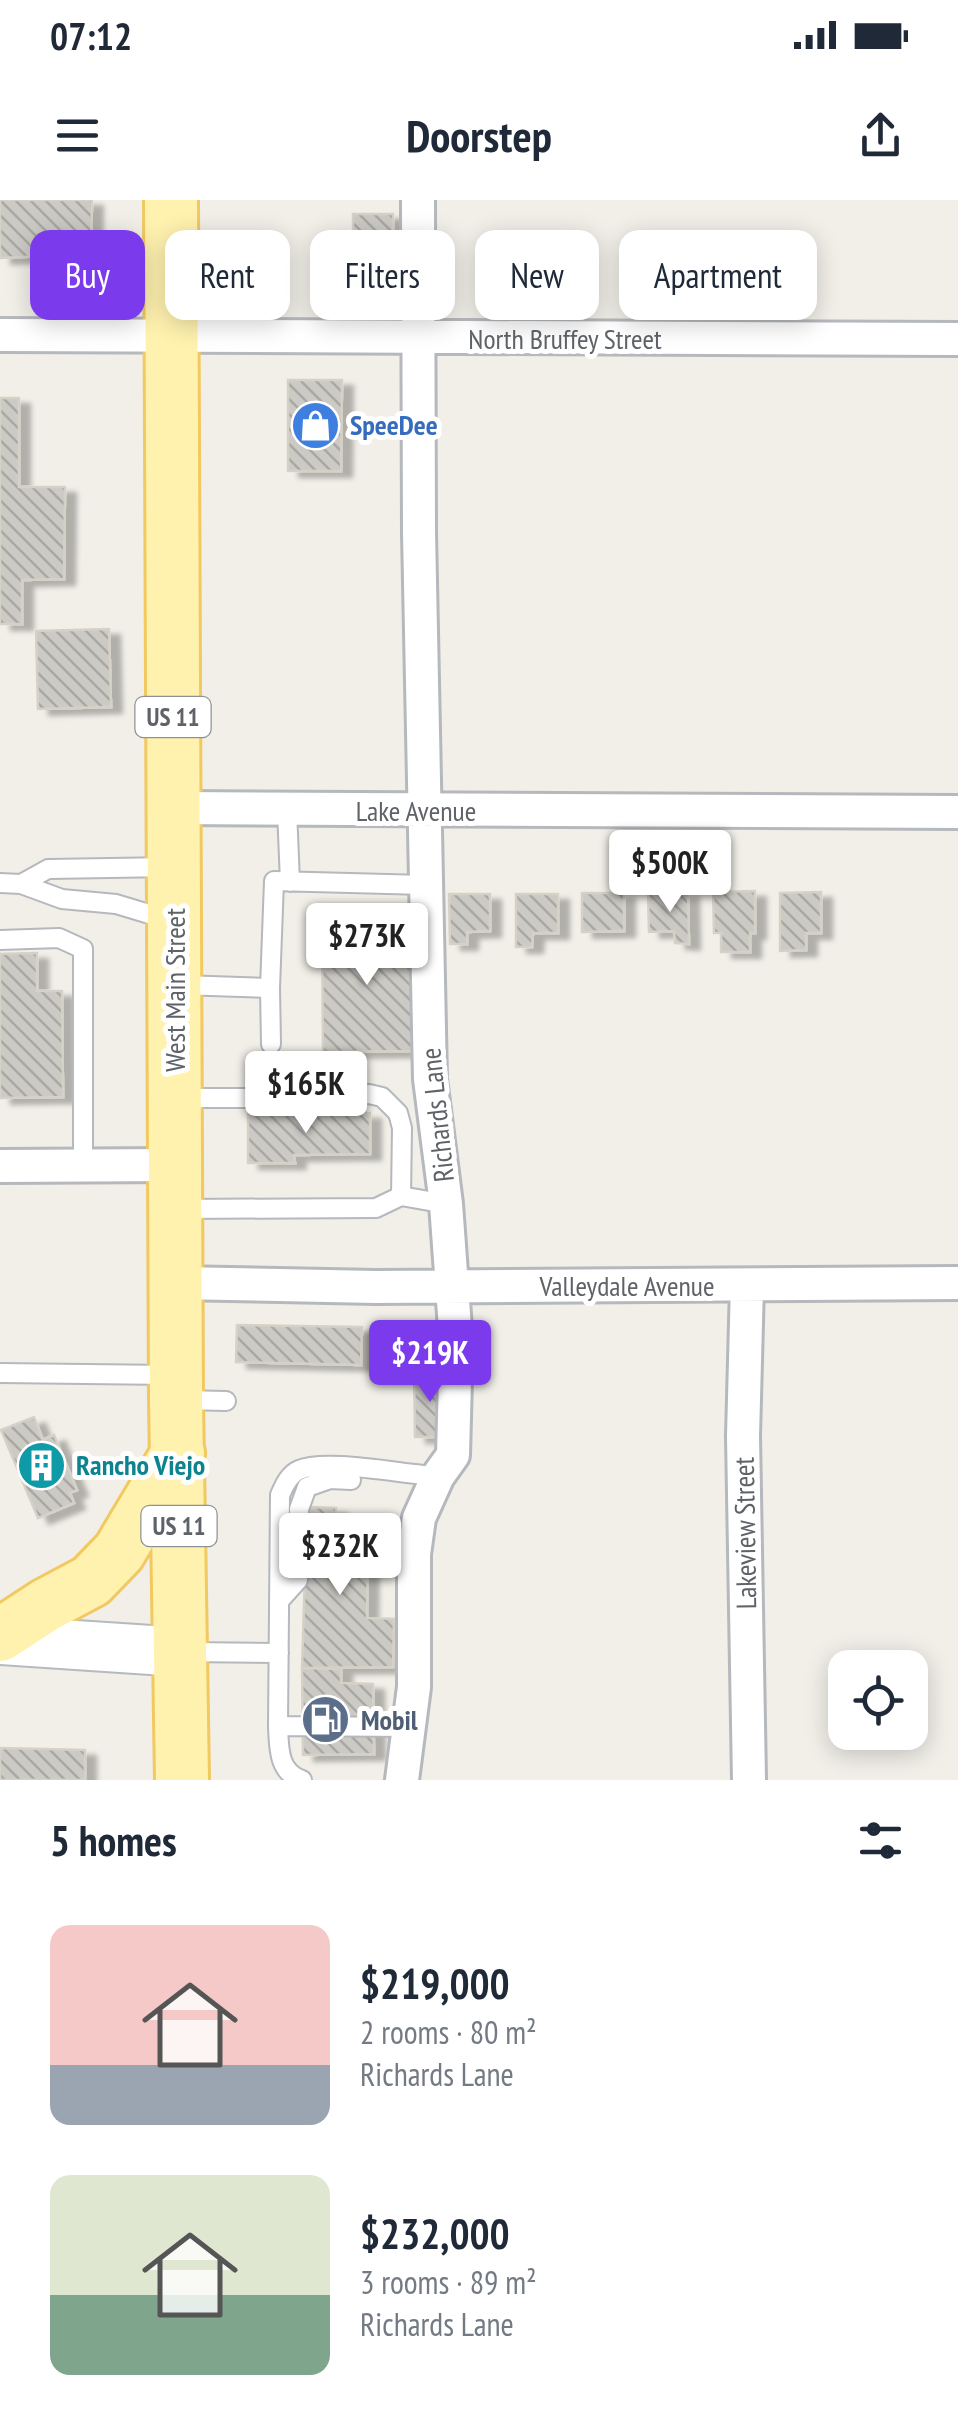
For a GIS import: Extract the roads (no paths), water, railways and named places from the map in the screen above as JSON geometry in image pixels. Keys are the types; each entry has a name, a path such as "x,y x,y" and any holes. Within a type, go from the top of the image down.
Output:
{"main road":[{"name":"West Main Street","path":"171,200 176,1283 193,1392 178,1453 182,1780"},
{"path":"0,1638 46,1604 91,1581 119,1552 178,1453"},
{"path":"0,1638 181,1652"}],"street":[{"name":"Richards Lane","path":"402,1780 414,1686 414,1554 419,1518 438,1476 453,1455 454,1286 430,1079 418,200"},
{"name":"North Bruffey Street","path":"0,336 958,339"},
{"name":"Lake Avenue","path":"174,808 958,812"},
{"path":"0,1166 83,1165 176,1187"},
{"name":"Valleydale Avenue","path":"176,1283 376,1298 454,1286 958,1283"},
{"name":"Lakeview Street","path":"748,1285 743,1436 749,1780"}],"lane":[{"path":"288,810 290,882"},
{"path":"21,884 48,869 174,867"},
{"path":"271,1044 274,881 425,885"},
{"path":"0,884 21,884 62,899 116,904 174,921"},
{"path":"0,940 59,938 82,950 83,1165"},
{"path":"174,985 270,988"},
{"path":"176,1098 382,1096 398,1114 402,1128 402,1196"},
{"path":"176,1187 376,1208 402,1196 446,1204"},
{"path":"0,1374 193,1392"},
{"path":"302,1780 294,1777 280,1758 280,1495 297,1470 310,1468 438,1476"},
{"path":"181,1652 278,1653"},
{"path":"278,1726 409,1726"}],"place":[{"name":"SpeeDee","path":"315,425"},
{"name":"Rancho Viejo","path":"41,1465"},
{"name":"Mobil","path":"326,1720"}]}
